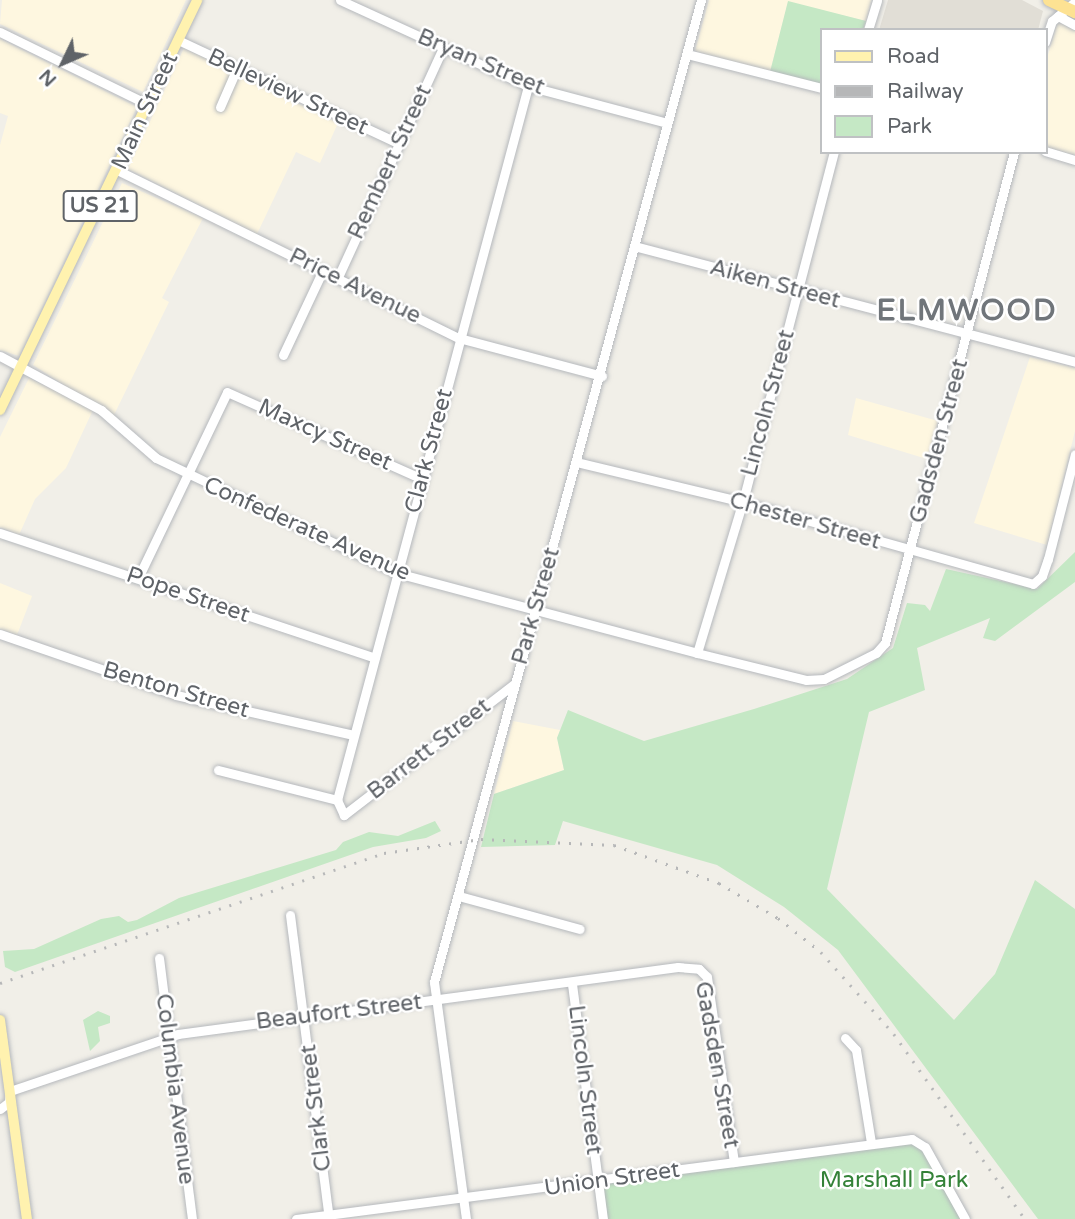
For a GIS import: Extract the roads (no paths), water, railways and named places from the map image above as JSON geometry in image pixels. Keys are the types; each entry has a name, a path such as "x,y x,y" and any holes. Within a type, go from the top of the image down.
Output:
{"highway":[{"path":"1049,0 1069,10"}],"main road":[{"name":"Main Street","path":"0,410 197,0"},
{"path":"0,1020 27,1219"}],"street":[{"name":"Bryan Street","path":"340,0 528,86 667,122"},
{"name":"Park Street","path":"466,1219 434,1000 434,982 514,684 638,247 667,122 701,0"},
{"path":"869,28 877,0"},
{"path":"1069,10 1075,25"},
{"path":"1047,39 1069,10"},
{"path":"0,32 147,104"},
{"name":"Belleview Street","path":"178,40 398,143"},
{"name":"Rembert Street","path":"338,277 443,48"},
{"path":"687,54 820,89"},
{"path":"220,107 237,68"},
{"name":"Clark Street","path":"337,800 528,86"},
{"path":"1047,152 1075,160"},
{"name":"Lincoln Street","path":"697,653 742,502 833,154"},
{"name":"Gadsden Street","path":"806,680 824,679 847,669 885,643 1013,154"},
{"name":"Price Avenue","path":"117,170 459,338 602,376"},
{"name":"Aiken Street","path":"638,247 1075,362"},
{"path":"283,355 323,270"},
{"name":"Confederate Avenue","path":"0,356 101,410 149,453 188,476 397,573 806,680"},
{"name":"Maxcy Street","path":"188,476 227,392 422,479"},
{"name":"Chester Street","path":"576,462 742,502 1032,584 1042,576 1048,559 1075,454"},
{"path":"138,578 188,476"},
{"name":"Pope Street","path":"0,533 375,658"},
{"name":"Benton Street","path":"0,634 176,695 354,735"},
{"name":"Barrett Street","path":"337,800 344,815 514,684"},
{"path":"218,770 337,800"},
{"path":"459,896 580,929"},
{"name":"Clark Street","path":"290,915 305,1016 328,1217"},
{"name":"Columbia Avenue","path":"159,958 192,1219"},
{"name":"Beaufort Street","path":"10,1091 169,1036 305,1016 572,984 678,967 699,969"},
{"name":"Gadsden Street","path":"699,969 707,977 734,1162"},
{"name":"Lincoln Street","path":"572,984 603,1219"},
{"path":"845,1038 856,1049 871,1143"},
{"path":"0,1109 9,1102 10,1091"},
{"name":"Union Street","path":"296,1219 328,1217 912,1139 925,1147 965,1219"}],"railway":[{"path":"0,983 384,853 481,839 614,845 719,883 778,918 821,952 894,1034 1025,1219"}],"district":[{"name":"ELMWOOD","path":"967,311"}],"park label":[{"name":"Marshall Park","path":"894,1180"}]}
